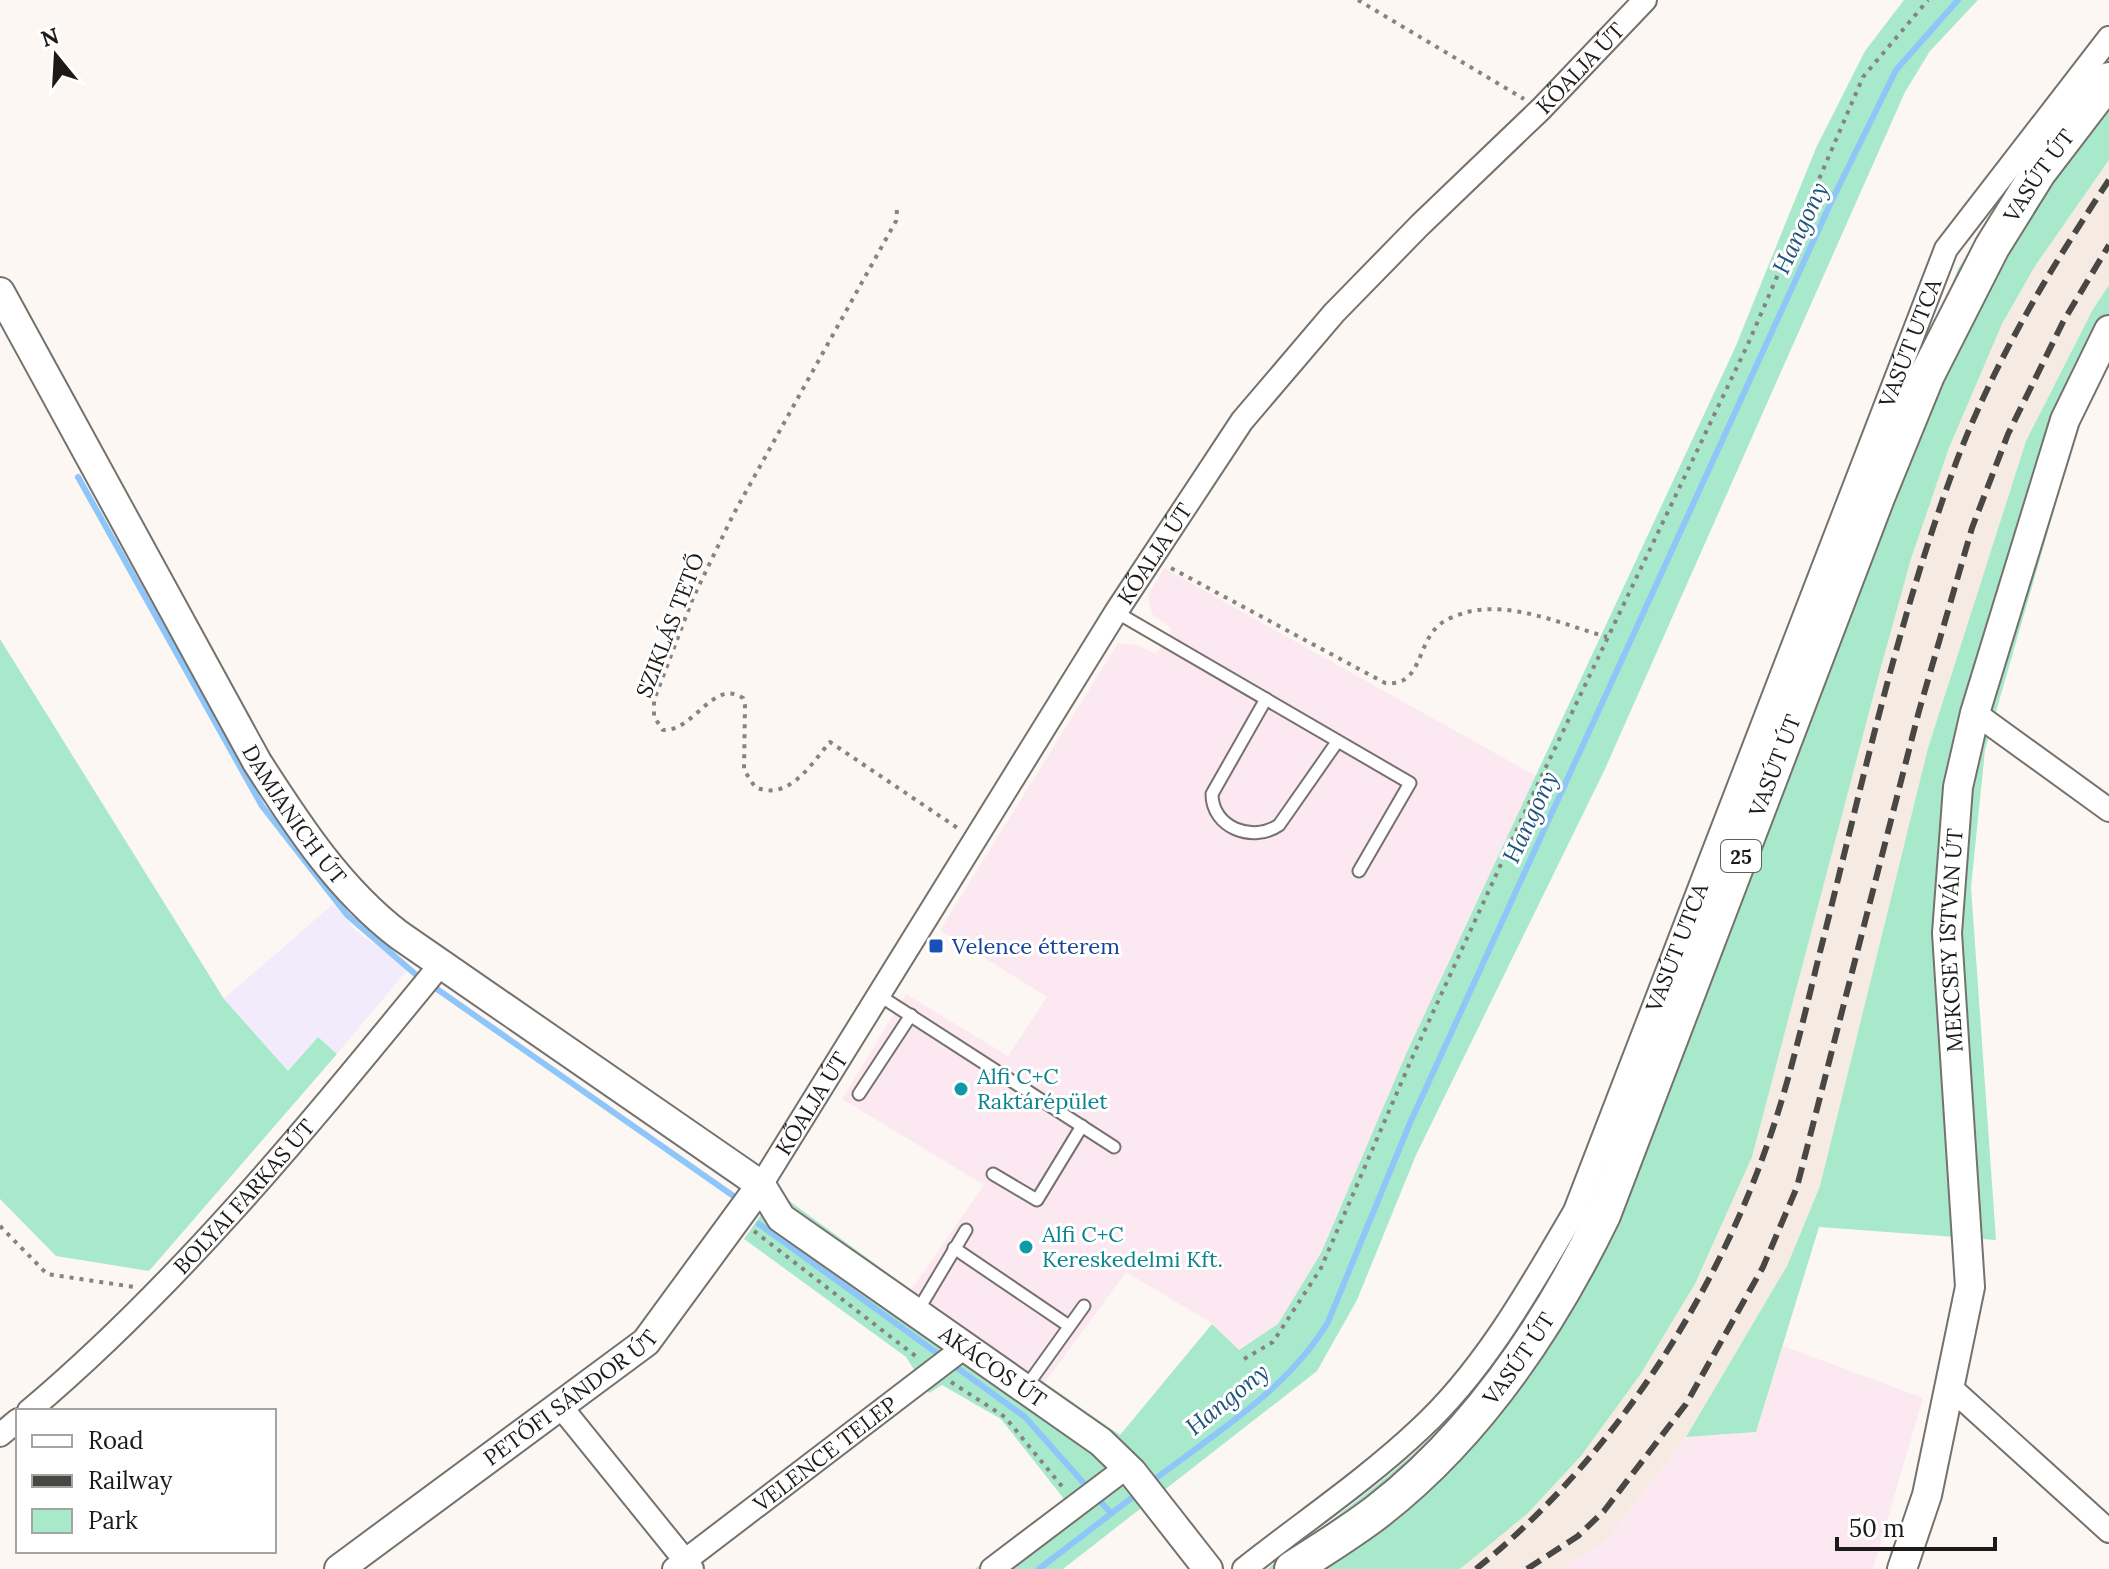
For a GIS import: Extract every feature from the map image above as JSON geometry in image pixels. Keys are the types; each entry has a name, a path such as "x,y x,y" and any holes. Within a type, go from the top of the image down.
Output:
{"main road":[{"name":"VASÚT ÚT","path":"1292,1569 1379,1510 1437,1457 1507,1375 1583,1256 1609,1200 1867,523 1927,375 1992,247 2038,173 2109,80"}],"street":[{"name":"KŐALJA ÚT","path":"761,1185 877,993 977,841 1116,612 1226,443 1292,361 1420,225 1541,109 1645,0"},
{"name":"VASÚT UTCA","path":"1244,1569 1420,1429 1447,1401 1527,1292 1575,1211 1946,249 2109,38"},
{"name":"DAMJANICH ÚT","path":"0,292 257,762 302,832 431,976 761,1185"},
{"name":"MEKCSEY ISTVÁN ÚT","path":"1902,1569 1927,1495 1952,1389 1970,1287 1948,984 1947,891 1958,787 1975,713 2065,420 2109,330"},
{"path":"1975,713 2109,810"},
{"name":"BOLYAI FARKAS ÚT","path":"31,1409 156,1290 264,1178 431,976"},
{"name":"PETŐFI SÁNDOR ÚT","path":"339,1569 646,1342 761,1185"},
{"name":"AKÁCOS ÚT","path":"761,1185 781,1218 917,1312 949,1359 1025,1388 1101,1442 1121,1474 1155,1501 1208,1569"},
{"name":"VELENCE TELEP","path":"561,1407 684,1566 949,1359"},
{"path":"1952,1389 2109,1531"},
{"path":"0,1435 16,1422"},
{"path":"992,1569 1121,1474"}],"lane":[{"path":"1116,612 1410,783 1359,871"},
{"path":"1266,699 1212,794 1215,810 1229,825 1251,834 1271,831 1279,825 1337,742"},
{"path":"877,993 1114,1147"},
{"path":"859,1094 911,1015"},
{"path":"993,1174 1037,1200 1082,1126"},
{"path":"917,1312 966,1230"},
{"path":"954,1248 1069,1326"},
{"path":"1025,1388 1084,1306"}],"path":[{"path":"1358,0 1541,109"},
{"path":"1244,1359 1273,1342 1321,1268 1419,1044 1607,637 1748,344 1863,77 1928,0"},
{"name":"SZIKLÁS TETŐ","path":"897,210 896,221 733,515 693,598 654,700 654,717 663,730 673,730 683,727 721,695 736,693 743,698 745,706 744,770 755,787 777,790 791,786 830,742 977,841"},
{"path":"1151,557 1385,683 1396,684 1410,678 1435,629 1466,612 1490,608 1515,611 1607,637"},
{"path":"738,1219 949,1359 1005,1417 1079,1502"},
{"path":"0,1226 47,1274 156,1290"}],"shaded area":[{"path":"2109,160 2109,285 2093,309 2026,441 1928,748 1820,1186 1787,1266 1686,1437 1605,1542 1561,1569 1460,1569 1527,1514 1581,1456 1640,1375 1695,1284 1752,1157 1911,559 1949,448 2002,324 2035,266"},
{"path":"1164,568 1536,776 1406,1054 1321,1253 1278,1324 1238,1350 1212,1323 1126,1272 1044,1384 911,1290 984,1185 842,1099 906,994 1008,1056 1047,997 940,930 1118,643 1137,645 1156,654 1172,629 1152,614 1148,595"},
{"path":"333,904 356,931 408,969 337,1054 318,1037 288,1071 224,999"},
{"path":"1783,1346 1923,1398 1873,1569 1561,1569 1605,1542 1686,1437 1756,1432"}],"green space":[{"path":"1904,0 1978,0 1930,51 1905,92 1605,769 1416,1155 1357,1300 1317,1371 1063,1569 975,1569 1064,1499 1001,1419 942,1385 929,1393 906,1357 744,1239 777,1192 911,1290 1120,1435 1212,1324 1239,1350 1278,1324 1321,1253 1406,1054 1735,348 1816,148 1865,51"},
{"path":"2109,55 2109,160 2035,266 2002,324 1949,448 1911,559 1752,1157 1695,1284 1640,1375 1581,1456 1527,1514 1460,1569 1267,1569 1357,1501 1463,1405 1520,1333 1584,1229 1958,269 2015,182"},
{"path":"2109,285 2109,367 2086,399 1985,750 1971,887 1996,1240 1819,1227 1756,1432 1686,1437 1787,1266 1820,1186 1928,748 2026,441 2093,309"},
{"path":"0,639 224,999 288,1071 318,1037 337,1054 149,1271 56,1256 0,1199"}],"waterway":[{"name":"Hangony","path":"1150,1483 1270,1391 1292,1370 1328,1322 1410,1123 1834,196 1896,70 1958,0"},
{"path":"78,477 262,806 347,915 414,973 732,1195"},
{"path":"759,1224 1025,1417 1089,1489"},
{"name":"Hangony","path":"1039,1569 1138,1493"},
{"path":"1096,1497 1111,1513"}],"railway":[{"path":"1476,1569 1523,1528 1610,1433 1683,1325 1715,1268 1742,1210 1789,1076 1899,641 1957,460 2006,351 2109,180"},
{"path":"1527,1569 1578,1536 1604,1511 1686,1404 1763,1267 1797,1187 1919,711 1972,528 2008,434 2063,322 2109,245"}],"place":[{"name":"Velence étterem","path":"936,946"},
{"name":"Alfi C+C Raktárépület","path":"961,1089"},
{"name":"Alfi C+C Kereskedelmi Kft.","path":"1026,1247"}]}
